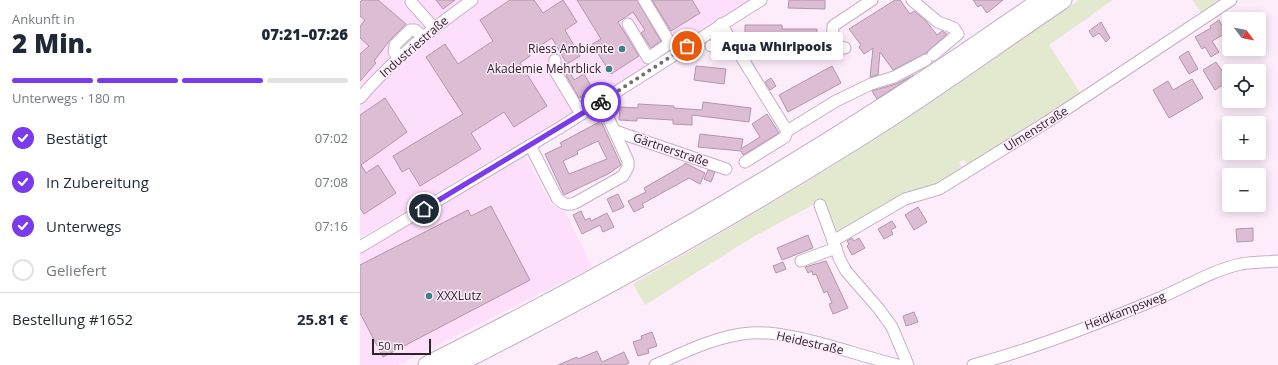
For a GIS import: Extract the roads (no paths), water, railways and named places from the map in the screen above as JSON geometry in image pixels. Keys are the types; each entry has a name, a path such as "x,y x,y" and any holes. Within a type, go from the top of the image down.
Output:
{"highway":[{"path":"427,365 584,283 746,192 882,109 969,51 1041,0"},
{"path":"455,365 649,262 813,166 921,98 1063,0"}],"street":[{"name":"Industriestraße","path":"360,98 399,57 434,28 472,0"},
{"path":"644,0 675,54"},
{"path":"360,246 601,102 721,24 761,0"},
{"path":"832,44 833,26 872,0"},
{"path":"745,162 785,137 787,131 836,101 871,84 894,77 929,57 958,34 954,28 938,22 912,0"},
{"name":"Ulmenstraße","path":"801,261 834,244 905,199 939,190 1074,105 1231,0"},
{"path":"411,2 434,28"},
{"path":"628,24 655,67"},
{"path":"721,24 787,131"},
{"path":"648,58 670,43"},
{"path":"711,46 727,47 733,43"},
{"path":"740,54 818,51 832,44 845,48"},
{"path":"555,60 554,71 581,114"},
{"path":"530,145 557,198 562,203 569,205 616,180 626,172 628,161 601,102"},
{"name":"Gärtnerstraße","path":"615,131 726,169"},
{"path":"820,205 834,244 846,271 879,309 892,327 908,365"},
{"name":"Heidkampsweg","path":"973,365 1005,360 1156,300 1223,270 1242,264 1278,261"},
{"name":"Heidestraße","path":"655,365 724,338 750,333 782,335 898,365"}],"place":[{"name":"Aqua Whirlpools","path":"687,46"},
{"name":"Riess Ambiente","path":"622,49"},
{"name":"Akademie Mehrblick","path":"609,69"},
{"name":"XXXLutz","path":"429,296"}]}
